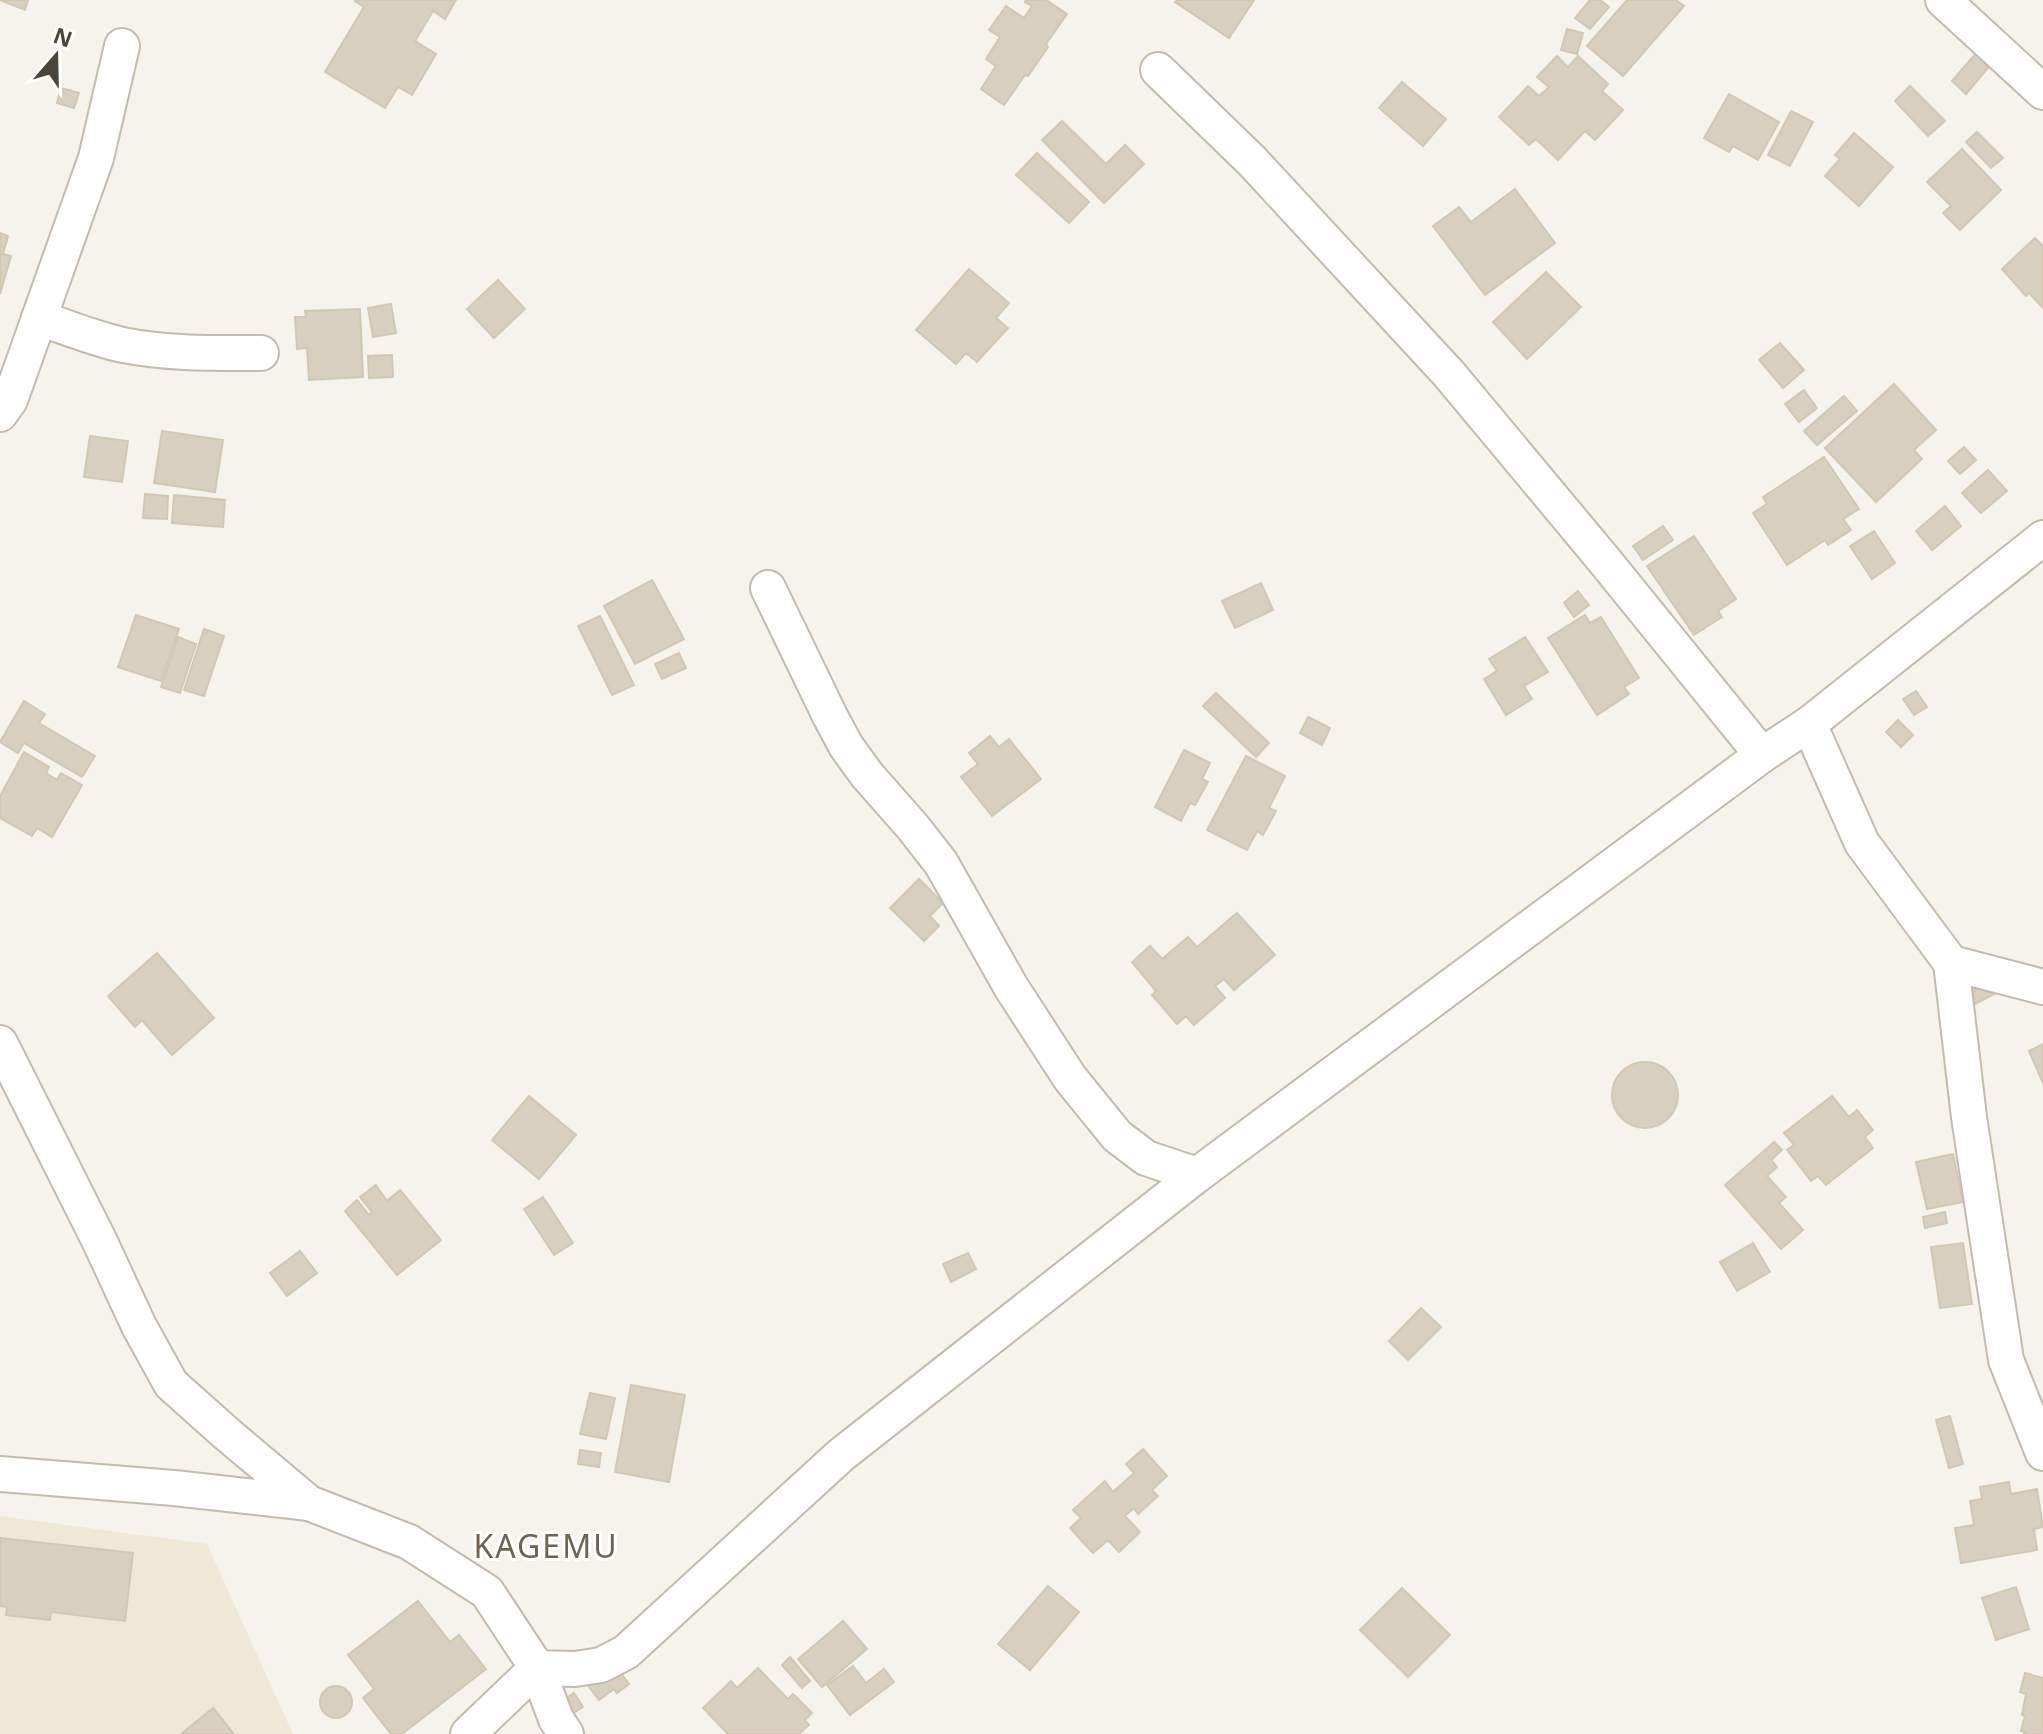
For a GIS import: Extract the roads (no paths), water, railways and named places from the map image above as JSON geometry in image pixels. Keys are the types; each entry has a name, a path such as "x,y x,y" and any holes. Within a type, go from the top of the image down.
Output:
{"street":[{"path":"1943,0 2043,92"},
{"path":"0,414 10,400 96,158 122,46"},
{"path":"1158,70 1252,161 1449,374 1762,755"},
{"path":"39,318 133,347 207,354 261,353"},
{"path":"468,1734 537,1668 575,1669 601,1665 626,1652 841,1455 1197,1175 1762,755 1809,724 2043,538"},
{"path":"768,588 846,746 935,855 1011,987 1070,1078 1117,1136 1146,1158 1197,1175"},
{"path":"1809,724 1862,843 1951,963 1969,1117 2006,1360 2036,1417 2043,1453"},
{"path":"1951,963 2043,987"},
{"path":"0,1043 139,1326 171,1384 309,1503"},
{"path":"0,1474 309,1503 409,1542 487,1592 537,1668 556,1719 566,1734"}],"district":[{"name":"KAGEMU","path":"546,1545"}]}
